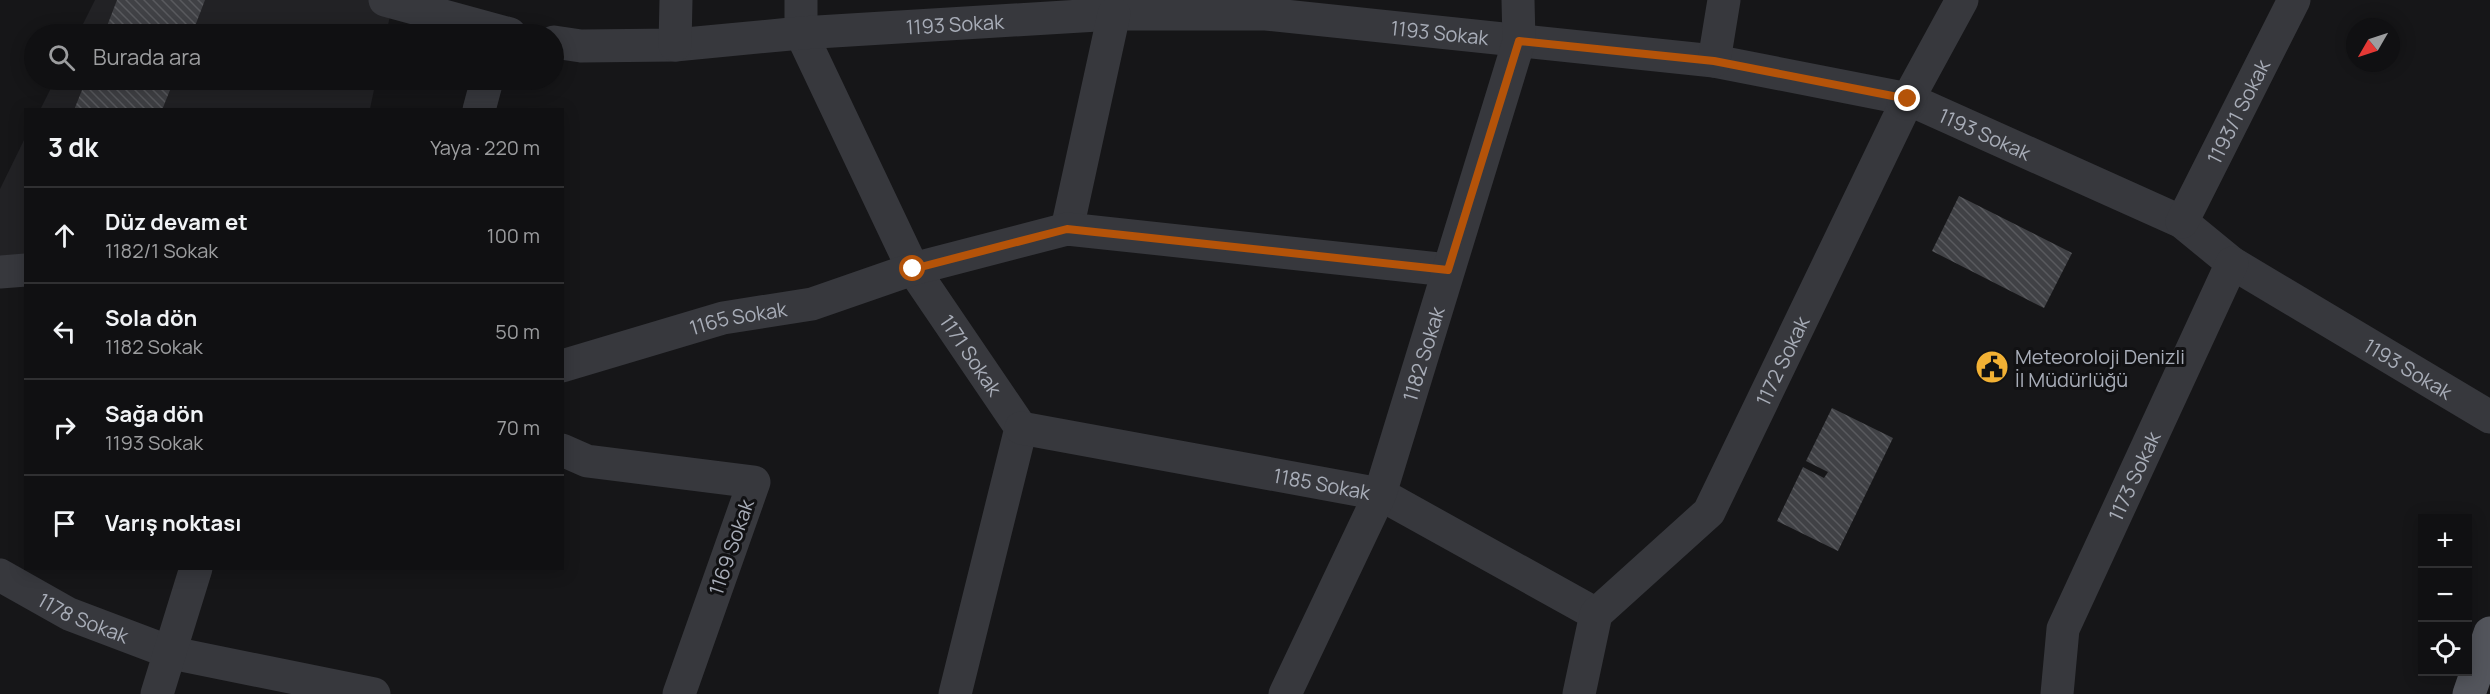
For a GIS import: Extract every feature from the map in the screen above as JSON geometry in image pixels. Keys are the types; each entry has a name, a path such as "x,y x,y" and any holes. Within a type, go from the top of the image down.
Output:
{"main road":[{"path":"2469,694 2490,633"}],"street":[{"path":"675,45 676,0"},
{"path":"801,0 801,33"},
{"name":"1182 Sokak","path":"1285,694 1380,494 1519,41 1518,0"},
{"path":"1714,61 1724,0"},
{"name":"1172 Sokak","path":"1596,614 1709,512 1908,99 1962,0"},
{"name":"1193/1 Sokak","path":"2182,222 2294,0"},
{"path":"390,1 468,24"},
{"path":"1114,14 1067,229 1448,270"},
{"name":"1193 Sokak","path":"564,43 581,46 675,45 801,33 1114,14 1266,14 1714,61 1908,99 2182,222 2232,263 2490,417"},
{"name":"1171 Sokak","path":"801,33 913,269 1021,428"},
{"path":"480,108 484,90"},
{"name":"1165 Sokak","path":"564,365 723,318 812,304 913,269 1067,229"},
{"name":"1173 Sokak","path":"2057,694 2063,629 2232,263"},
{"path":"0,272 24,270"},
{"path":"955,694 1021,428"},
{"name":"1185 Sokak","path":"1021,428 1380,494 1596,614"},
{"name":"1169 Sokak","path":"564,451 587,461 754,482 679,694"},
{"path":"157,694 195,570"},
{"name":"1178 Sokak","path":"0,575 69,614 171,653 374,694"},
{"path":"1579,694 1596,614"}],"shaded area":[{"path":"95,0 385,0 393,3 388,24 83,24"},
{"path":"50,90 374,90 370,108 41,108"},
{"path":"24,140 24,270 0,272 0,189"}],"building":[{"path":"117,0 205,0 196,24 108,24"},
{"path":"82,90 170,90 163,108 75,108"},
{"path":"1959,196 2072,253 2044,308 1932,251"},
{"path":"1832,408 1893,438 1838,551 1777,521 1803,467 1824,478 1828,472 1806,461"}],"place":[{"name":"Meteoroloji Denizli İl Müdürlüğü","path":"1992,367"}],"route":[{"path":"913,269 1067,229 1448,270 1519,41 1714,61 1908,99"}]}
